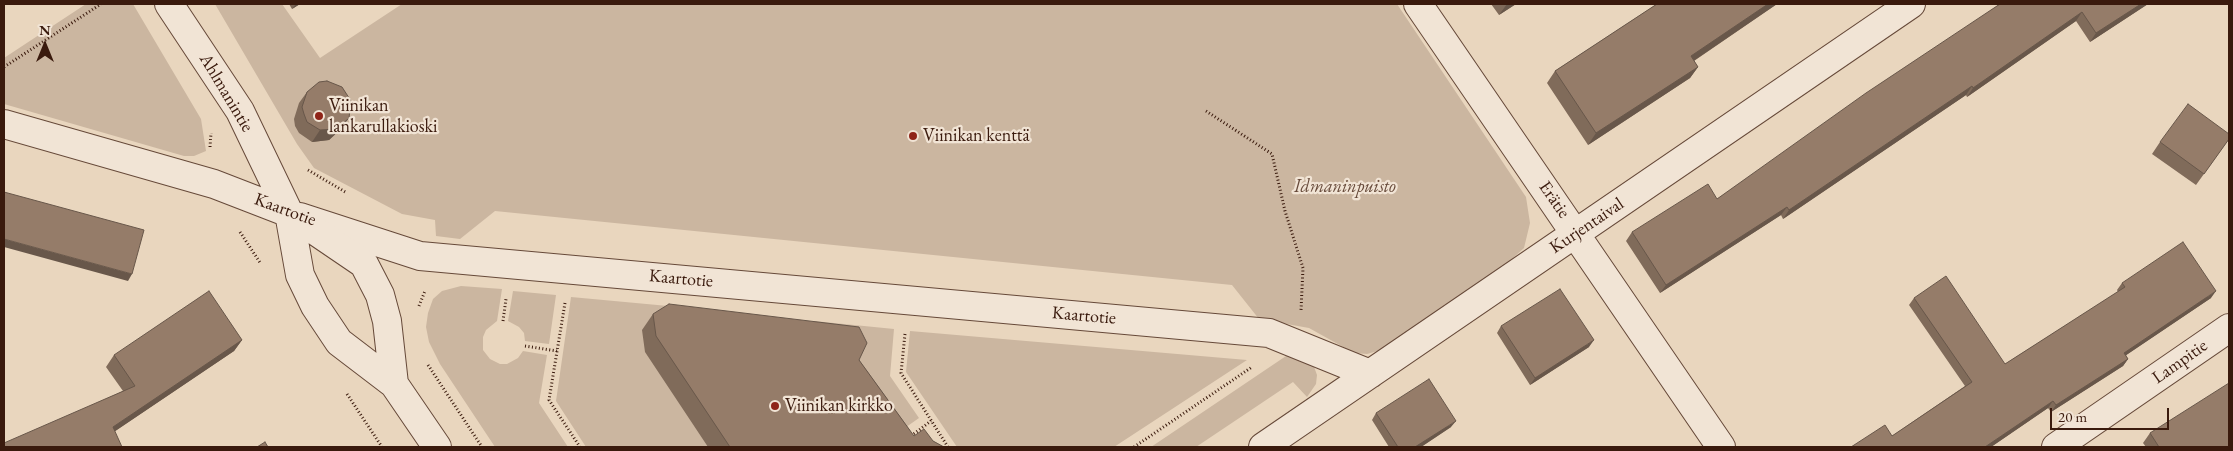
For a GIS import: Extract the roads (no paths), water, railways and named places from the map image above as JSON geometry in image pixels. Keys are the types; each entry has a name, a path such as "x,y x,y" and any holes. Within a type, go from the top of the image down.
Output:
{"street":[{"name":"Ahlmanintie","path":"169,4 240,111 289,213 300,275 315,306 339,342 394,384 437,447"},
{"name":"Erätie","path":"1418,4 1721,447"},
{"name":"Kurjentaival","path":"1263,447 1577,234 1910,4"},
{"name":"Kaartotie","path":"4,124 214,184 289,213 420,256 1269,332 1370,374"},
{"name":"Ahlmanintie","path":"289,213 364,264 380,295 387,321 394,384"},
{"name":"Lampitie","path":"2056,447 2229,328"}],"place":[{"name":"Viinikan lankarullakioski","path":"319,116"},
{"name":"Viinikan kenttä","path":"913,136"},
{"name":"Viinikan kirkko","path":"775,406"}],"park label":[{"name":"Idmaninpuisto","path":"1345,187"}]}
